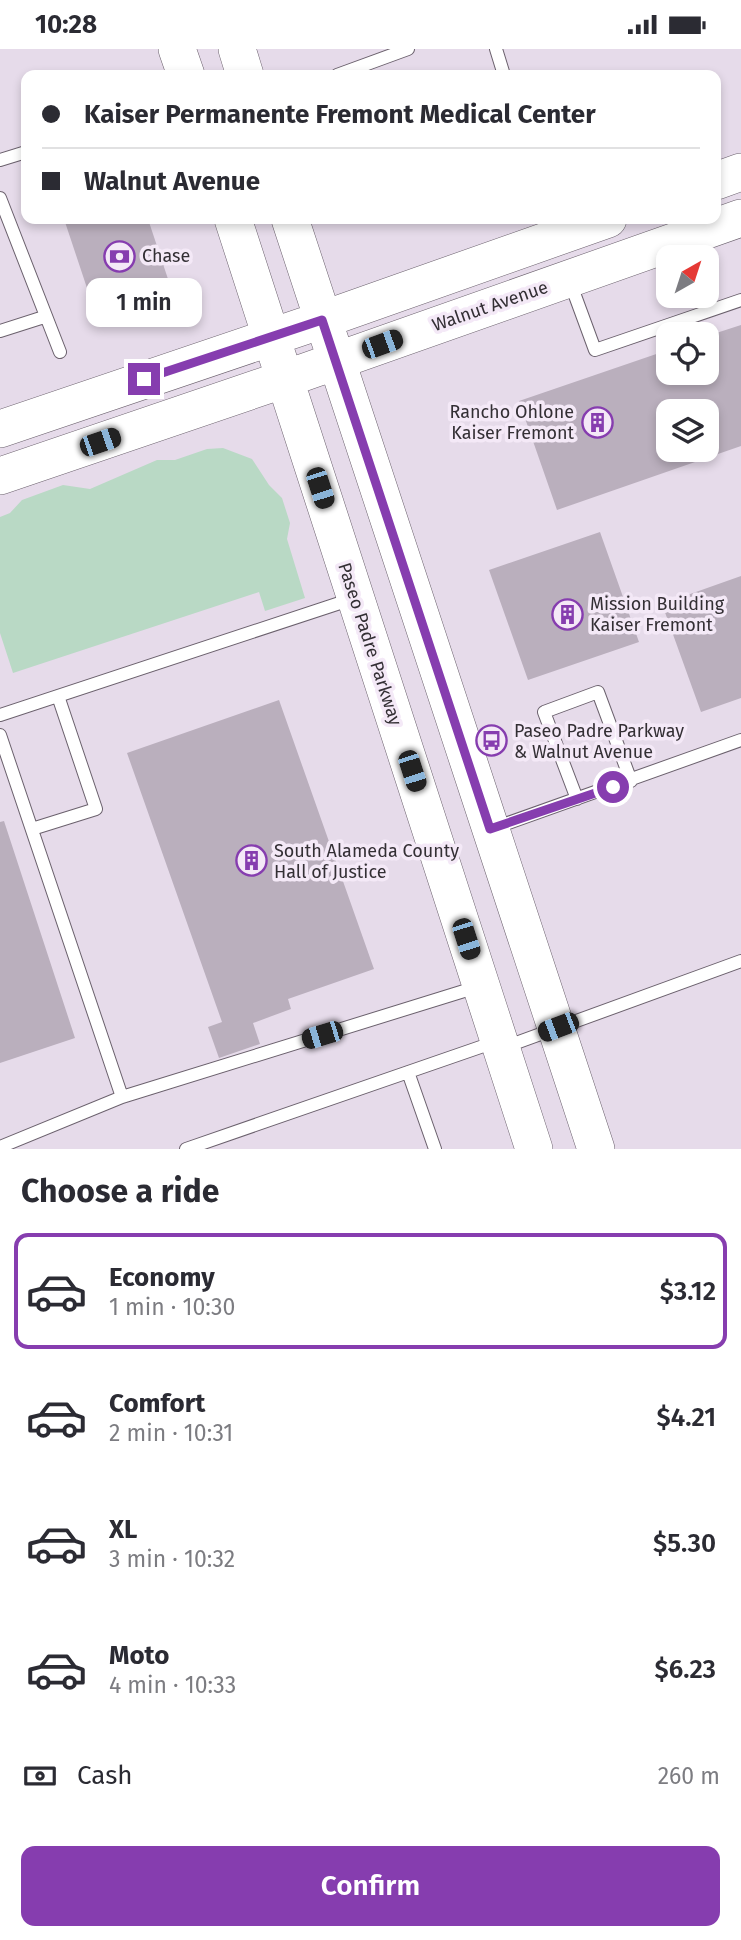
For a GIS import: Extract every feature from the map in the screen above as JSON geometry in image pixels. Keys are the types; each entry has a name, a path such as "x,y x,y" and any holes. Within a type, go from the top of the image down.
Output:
{"main road":[{"path":"177,49 184,70"},
{"path":"237,49 243,70"},
{"path":"721,179 741,172"},
{"name":"Walnut Avenue","path":"0,476 285,379 741,218"},
{"name":"Paseo Padre Parkway","path":"235,224 534,1149"},
{"path":"292,224 596,1149"},
{"path":"0,429 322,320 555,232 588,224"}],"lane":[{"path":"351,70 408,49"},
{"path":"496,49 502,70"},
{"path":"0,160 21,154"},
{"path":"0,198 44,317 60,352"},
{"path":"568,278 595,350 741,300"},
{"path":"0,331 44,317"},
{"path":"0,715 356,598"},
{"path":"577,799 544,712 598,692 631,781"},
{"path":"32,829 96,809 58,696"},
{"path":"0,735 122,1097"},
{"path":"490,829 741,740"},
{"path":"186,1149 408,1072 558,1027 741,961"},
{"path":"0,1147 122,1097 481,985"},
{"path":"408,1072 435,1149"}],"green space":[{"path":"223,448 252,459 269,485 282,498 290,523 287,539 305,598 265,611 259,592 13,673 0,633 0,517 10,513 22,500 63,485 90,489 157,460 175,460 207,449"}],"building":[{"name":"Chase","path":"66,224 150,224 173,294 97,318"},
{"name":"Rancho Ohlone Kaiser Fremont","path":"741,325 741,446 719,454 719,399 656,399 656,462 695,462 557,510 519,401 656,354 656,385 719,385 719,332"},
{"name":"Mission Building Kaiser Fremont","path":"600,532 639,642 528,680 489,570"},
{"path":"741,576 741,698 701,712 662,604"},
{"name":"South Alameda County Hall of Justice","path":"279,700 374,969 288,999 291,1009 253,1023 260,1044 219,1058 208,1027 222,1022 127,753"},
{"path":"4,821 75,1038 0,1063 0,822"}],"place":[{"name":"Chase","path":"119,256"},
{"name":"Rancho Ohlone Kaiser Fremont","path":"597,422"},
{"name":"Mission Building Kaiser Fremont","path":"567,614"},
{"name":"Paseo Padre Parkway & Walnut Avenue","path":"491,741"},
{"name":"South Alameda County Hall of Justice","path":"251,861"}],"route":[{"path":"144,379 322,320 490,829 613,787"}]}
